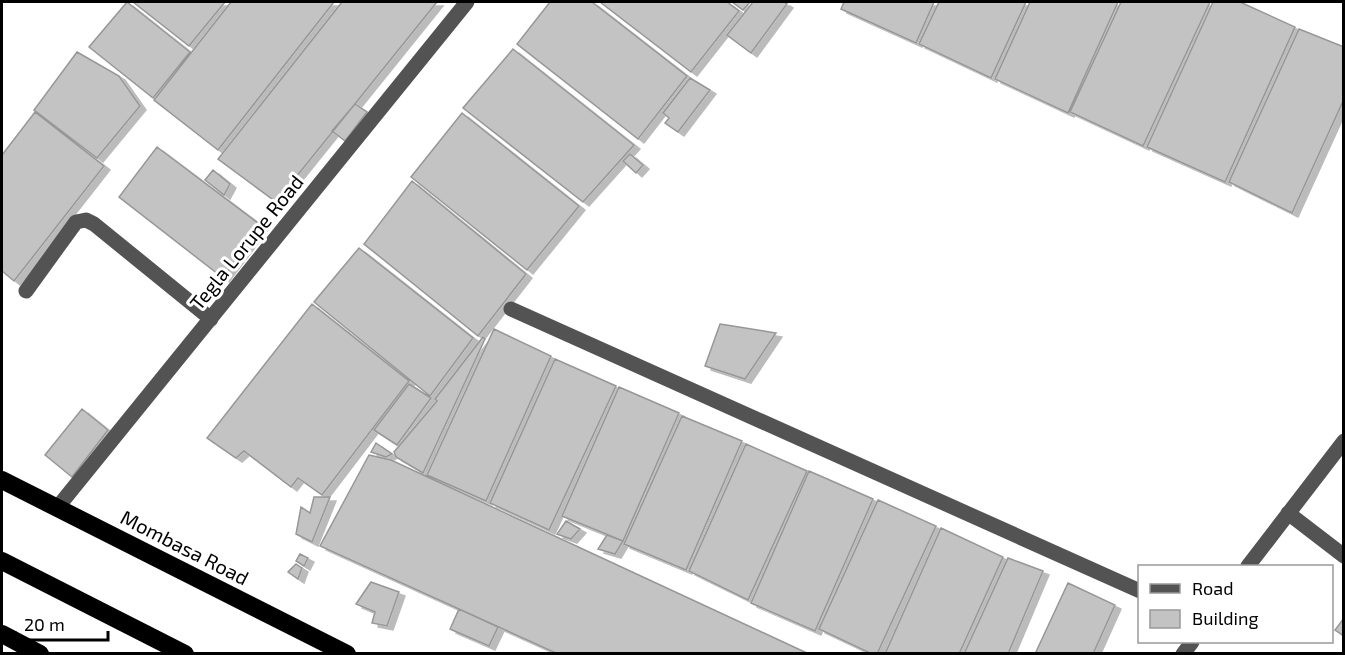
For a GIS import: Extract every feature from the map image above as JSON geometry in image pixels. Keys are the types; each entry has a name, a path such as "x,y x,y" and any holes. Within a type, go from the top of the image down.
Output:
{"highway":[{"name":"Mombasa Road","path":"2,480 347,654"},
{"path":"2,561 185,654"},
{"path":"2,634 40,654"}],"street":[{"name":"Tegla Lorupe Road","path":"57,508 467,2"},
{"path":"26,291 76,222 86,220 94,224 211,319"},
{"path":"511,309 1138,590"},
{"path":"1249,565 1344,441"},
{"path":"1288,513 1344,556"}],"building":[{"path":"127,2 190,52 153,98 89,47"},
{"path":"133,2 225,2 189,46"},
{"path":"231,2 334,2 218,150 154,100"},
{"path":"342,2 437,2 276,202 218,159"},
{"path":"550,2 592,2 687,76 638,139 517,44"},
{"path":"600,2 727,2 739,11 691,72"},
{"path":"732,2 750,2 743,10"},
{"path":"753,2 784,2 787,4 751,53 727,35"},
{"path":"844,2 934,2 916,43 841,9"},
{"path":"939,2 1026,2 991,78 919,44"},
{"path":"1030,2 1118,2 1068,113 995,79"},
{"path":"1121,2 1210,2 1143,146 1070,112"},
{"path":"1213,2 1240,2 1295,27 1225,182 1147,147"},
{"path":"1299,29 1344,47 1344,99 1292,213 1229,182"},
{"path":"513,49 634,145 583,202 463,108"},
{"path":"77,52 119,76 140,106 97,158 34,110"},
{"path":"690,78 710,90 678,132 665,123 669,118 663,113"},
{"path":"355,104 367,112 345,141 332,131"},
{"path":"35,112 104,166 14,281 2,271 2,155"},
{"path":"462,113 579,206 527,270 411,177"},
{"path":"157,147 262,226 223,278 119,197"},
{"path":"630,154 643,165 636,173 623,161"},
{"path":"213,170 230,184 224,195 205,180"},
{"path":"412,181 526,274 478,336 364,244"},
{"path":"359,248 473,338 430,396 314,302"},
{"path":"312,304 409,381 322,495 298,478 291,487 244,451 236,458 207,438"},
{"path":"720,324 776,333 745,379 705,366"},
{"path":"494,329 551,356 486,501 427,475"},
{"path":"483,337 485,339 423,473 396,457 394,452 437,401 435,399"},
{"path":"555,359 616,386 549,530 490,503"},
{"path":"409,384 431,398 397,445 374,430"},
{"path":"619,387 679,413 623,541 562,516"},
{"path":"82,409 108,430 72,477 45,455"},
{"path":"682,416 742,441 686,570 624,544"},
{"path":"376,443 392,454 386,457 371,452"},
{"path":"746,444 807,471 748,600 689,571"},
{"path":"369,455 391,460 809,654 558,654 320,546"},
{"path":"809,471 873,499 815,631 751,603"},
{"path":"314,497 330,497 312,542 296,534 301,507 310,513"},
{"path":"878,500 936,526 877,654 872,654 819,629"},
{"path":"566,521 580,529 571,539 557,534"},
{"path":"941,528 1003,557 959,654 885,654"},
{"path":"607,535 623,541 615,554 598,549"},
{"path":"300,554 308,558 304,566 296,561"},
{"path":"1008,558 1043,571 1008,654 964,654"},
{"path":"296,564 302,568 298,579 288,572"},
{"path":"371,582 399,592 387,626 372,623 375,612 356,604"},
{"path":"1068,583 1115,605 1093,654 1035,654"},
{"path":"459,609 498,627 489,646 450,629"},
{"path":"1344,618 1344,636 1335,630"}]}
